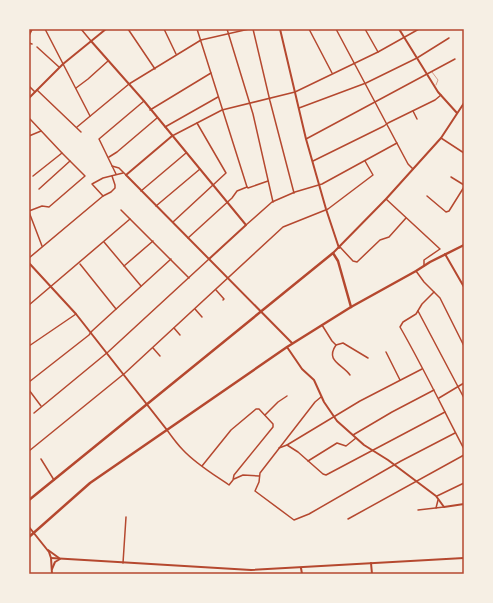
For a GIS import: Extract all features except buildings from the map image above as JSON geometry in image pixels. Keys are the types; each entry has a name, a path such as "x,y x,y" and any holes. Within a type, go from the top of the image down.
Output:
{"main road":[{"path":"29,537 90,483 287,347 351,306 464,245"},
{"path":"29,500 333,253 338,262 351,306"}],"street":[{"path":"29,35 32,29"},
{"path":"45,29 90,116"},
{"path":"81,29 144,101 246,225"},
{"path":"29,98 63,64 106,29"},
{"path":"128,29 155,69"},
{"path":"164,29 176,55"},
{"path":"197,29 247,187"},
{"path":"227,29 250,103 273,202"},
{"path":"77,127 129,84 201,40 249,29"},
{"path":"253,29 269,99 294,193"},
{"path":"280,29 306,139 326,209 339,247 353,261 357,262 380,240 389,238 406,218"},
{"path":"308,29 332,74"},
{"path":"336,29 376,101 408,164 413,169"},
{"path":"365,29 378,52"},
{"path":"399,29 435,87 458,113"},
{"path":"126,175 172,136 222,110 295,92 378,52 404,36 419,29"},
{"path":"299,108 366,83 417,58 449,38"},
{"path":"37,47 60,68"},
{"path":"306,139 454,59"},
{"path":"76,88 109,60"},
{"path":"150,110 211,73"},
{"path":"29,86 35,92"},
{"path":"37,90 81,132"},
{"path":"313,162 435,100 441,95"},
{"path":"165,128 218,97"},
{"path":"116,174 99,138 144,101"},
{"path":"333,253 386,199 441,138 464,104"},
{"path":"413,111 417,119"},
{"path":"109,157 157,118"},
{"path":"30,119 85,176 49,207 42,206 29,212 42,247"},
{"path":"173,222 226,173 197,123"},
{"path":"29,136 41,130"},
{"path":"441,138 464,152"},
{"path":"34,413 107,354 246,225 273,202 319,184 397,143"},
{"path":"33,176 62,153"},
{"path":"141,191 186,153"},
{"path":"39,189 70,161"},
{"path":"29,451 123,375 283,227 326,209 373,176 365,161"},
{"path":"112,166 116,166 126,175 229,278 292,344"},
{"path":"156,206 200,169"},
{"path":"103,196 92,184 116,174 123,173"},
{"path":"29,258 103,196 111,192 115,188 112,176"},
{"path":"427,196 446,212 449,211 464,186 451,177"},
{"path":"188,238 227,203 237,191 268,181"},
{"path":"386,199 440,249 424,260 424,266"},
{"path":"121,210 189,278"},
{"path":"29,305 130,219"},
{"path":"124,266 153,241"},
{"path":"104,242 141,286"},
{"path":"445,254 464,287"},
{"path":"29,382 90,333 171,259"},
{"path":"29,263 76,314 183,451 202,466 229,485 233,480 234,475 273,427 273,424 259,409 256,409 230,430 202,466"},
{"path":"79,263 116,309"},
{"path":"416,271 440,298 464,346"},
{"path":"216,290 224,299 222,300"},
{"path":"434,292 418,310 403,322 400,327 439,398 464,449"},
{"path":"195,309 202,317"},
{"path":"418,310 464,398"},
{"path":"29,346 76,314"},
{"path":"322,325 336,345"},
{"path":"174,328 180,335"},
{"path":"336,345 343,343 368,358"},
{"path":"336,345 332,354 333,359 350,375"},
{"path":"287,347 302,369 314,380 322,397 334,416 356,438 437,497 444,507"},
{"path":"153,348 160,356"},
{"path":"386,352 400,380"},
{"path":"279,448 287,445 360,401 423,369"},
{"path":"439,398 464,383"},
{"path":"29,390 41,406"},
{"path":"353,435 434,390"},
{"path":"265,415 278,402 287,396"},
{"path":"322,397 315,402 259,474 259,482 255,491 293,520 321,508 395,465 455,433"},
{"path":"287,445 326,475 445,412"},
{"path":"308,461 337,443 346,446 356,438"},
{"path":"348,519 464,455"},
{"path":"41,460 54,480"},
{"path":"233,480 243,475 259,476"},
{"path":"437,497 464,483"},
{"path":"436,508 438,500"},
{"path":"418,510 464,504"},
{"path":"124,562 126,517"},
{"path":"29,527 46,548 51,558 52,574"},
{"path":"46,548 54,555 62,559"},
{"path":"51,558 248,570 464,558"},
{"path":"52,570 55,562 62,559"},
{"path":"372,562 372,574"},
{"path":"301,568 302,574"}],"lane":[{"path":"432,71 438,80 435,87"}]}
